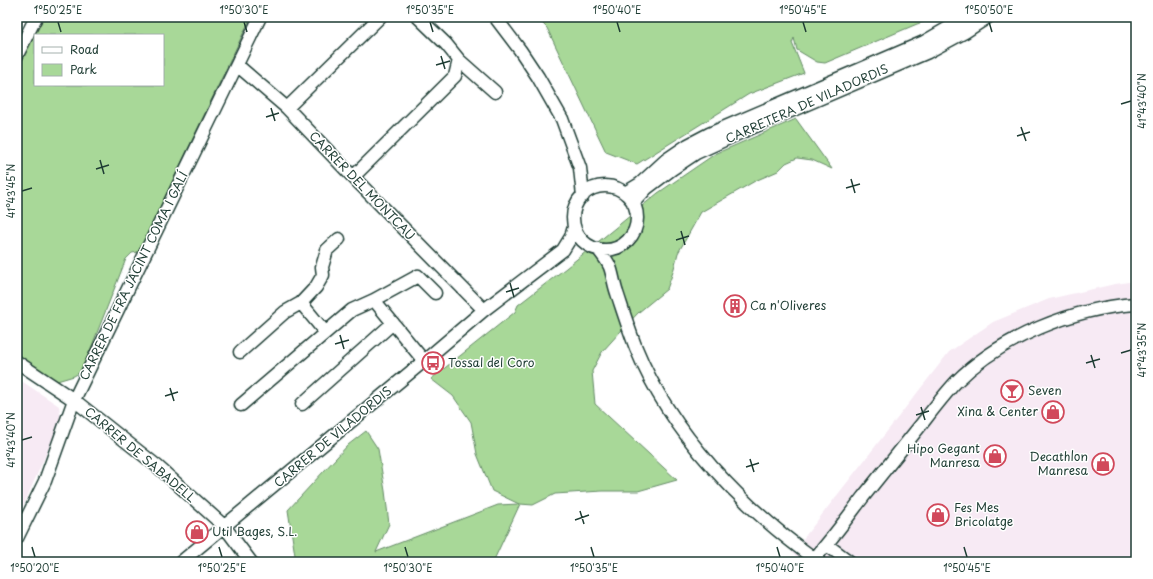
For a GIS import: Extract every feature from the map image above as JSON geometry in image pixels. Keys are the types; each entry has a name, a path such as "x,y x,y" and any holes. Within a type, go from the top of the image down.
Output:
{"street":[{"path":"17,55 36,17"},
{"name":"CARRER DE FRA JACINT COMA I GALÍ","path":"17,538 45,480 74,400 260,17"},
{"path":"287,108 380,17"},
{"path":"418,17 446,44 459,60 495,92"},
{"path":"495,17 520,50 562,119 580,168 583,196"},
{"name":"CARRETERA DE VILADORDIS","path":"624,193 640,184 666,160 688,145 709,134 924,42 967,17"},
{"name":"CARRETERA DE VILADORDIS","path":"633,203 647,188 696,153 928,52 965,32 988,17"},
{"path":"353,177 455,76 459,60"},
{"name":"CARRER DEL MONTCAU","path":"237,65 287,108 484,310"},
{"path":"580,168 586,175 602,186"},
{"path":"563,250 574,247 593,247 609,250 616,248 627,241 634,231 637,219 636,210 633,203 624,193 614,188 602,186 594,188 583,196 577,202 573,219 574,227 580,238 593,247 610,266"},
{"path":"484,310 563,250 571,237 574,227"},
{"path":"240,352 285,312 301,303 316,287 323,275 322,266 327,250 339,239"},
{"path":"616,248 612,255 610,266 616,292 636,348 653,385 697,449 727,483 756,513 817,560 827,545 928,416 956,382 972,369 997,350 1048,325 1099,310 1136,304"},
{"path":"241,405 352,310 418,276 435,293"},
{"path":"374,300 424,361"},
{"path":"301,303 325,332"},
{"name":"CARRER DE VILADORDIS","path":"181,562 484,310"},
{"path":"302,404 393,323"},
{"name":"CARRER DE SABADELL","path":"17,362 74,400 157,466 224,526 251,562"},
{"path":"827,545 850,562"}],"shaded area":[{"path":"1136,281 1136,562 803,562 792,553 949,352 993,322 1049,299 1115,284"},
{"path":"17,378 59,406 61,420 17,520"}],"green space":[{"path":"44,17 251,17 142,245 138,252 132,253 126,259 82,371 74,376 57,381 17,355 17,71 34,37 34,86 164,86 164,34 36,34"},
{"path":"536,17 939,17 917,24 825,63 817,62 797,50 794,38 792,43 804,73 749,94 637,164 606,152 547,28"},
{"path":"796,119 832,169 812,160 797,158 786,163 778,171 755,181 701,212 678,253 667,289 639,312 620,332 602,352 592,371 595,404 677,480 638,491 602,491 555,494 533,505 520,504 493,562 296,562 288,510 348,445 366,431 378,449 389,524 376,552 498,505 519,504 492,491 477,454 471,422 453,396 431,379 515,312 518,305 658,193 715,154"}],"place":[{"name":"Ca n'Oliveres","path":"735,306"},
{"name":"Tossal del Coro","path":"433,363"},
{"name":"Seven","path":"1012,391"},
{"name":"Xina & Center","path":"1053,412"},
{"name":"Hipo Gegant Manresa","path":"995,456"},
{"name":"Decathlon Manresa","path":"1103,464"},
{"name":"Fes Mes Bricolatge","path":"938,515"},
{"name":"Util Bages, S.L.","path":"197,532"}]}
